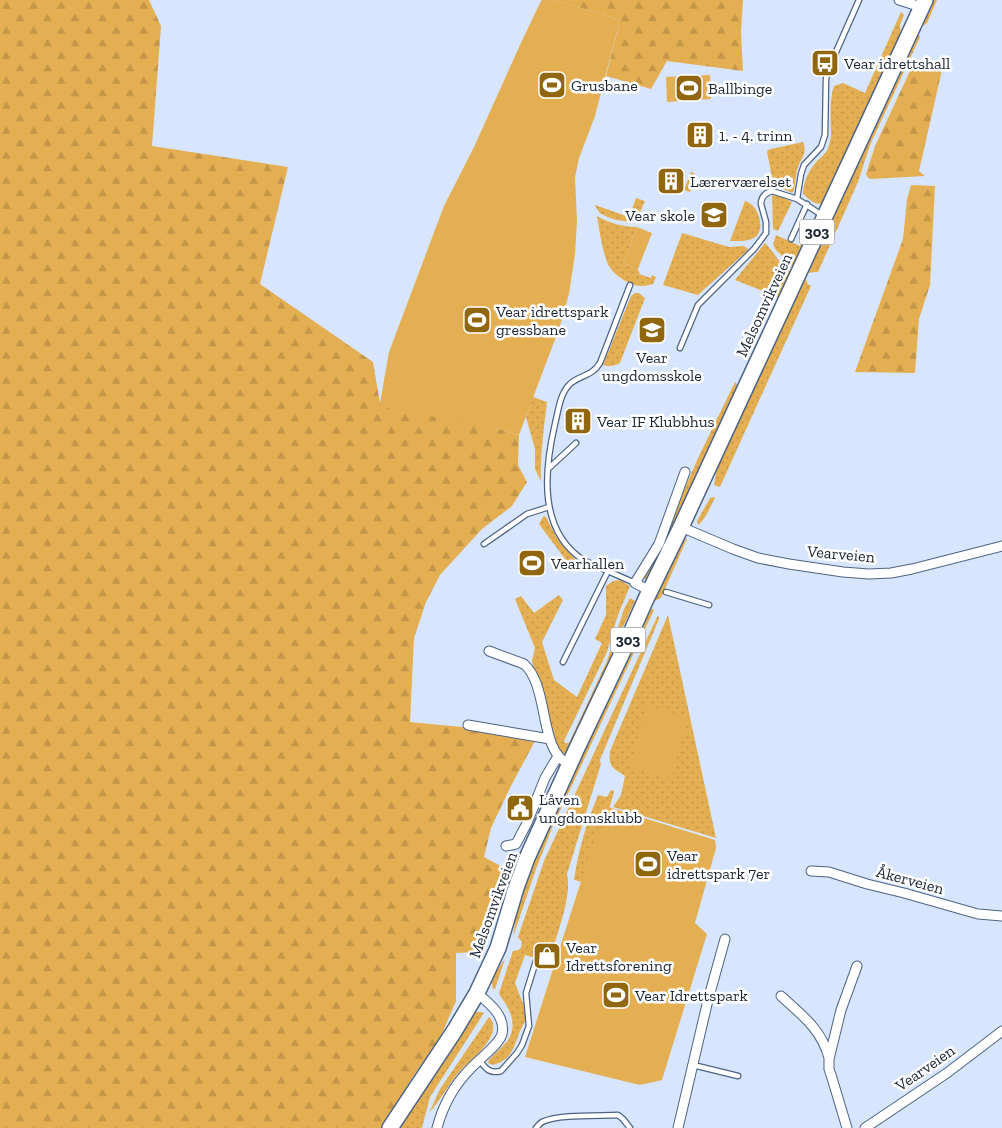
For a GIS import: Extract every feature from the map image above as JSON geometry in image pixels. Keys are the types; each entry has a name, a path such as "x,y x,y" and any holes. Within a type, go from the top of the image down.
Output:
{"main road":[{"name":"Melsomvikveien","path":"390,1128 455,1030 477,993 498,948 516,888 564,760 619,660 923,4"}],"street":[{"name":"Melsomvikveien","path":"899,0 923,4"},
{"path":"650,591 635,583 659,544 685,472"},
{"name":"Vearveien","path":"682,527 758,558 843,572 891,573 1002,546"},
{"path":"490,651 524,664 528,668 538,689 550,738 564,760"},
{"path":"468,725 550,738"},
{"name":"Melsomvikveien","path":"506,846 516,844 527,823 545,778 564,760"},
{"name":"Åkerveien","path":"811,871 829,872 978,914 1002,916"},
{"path":"678,1128 708,1000 725,939"},
{"path":"847,1128 829,1069 829,1059 841,1010 856,966"},
{"path":"437,1128 446,1103 454,1089 470,1068 497,1042 502,1033 501,1020 496,1010 492,1004 477,993"},
{"path":"781,996 818,1032 829,1059"},
{"name":"Vearveien","path":"865,1128 947,1073 1002,1032"}],"lane":[{"path":"797,199 804,166 821,147 824,135 828,70 859,0"},
{"path":"680,348 698,305 754,249 766,233 766,222 761,201 763,196 772,191 797,199 824,216"},
{"path":"791,239 807,204"},
{"path":"630,286 600,363 595,370 568,385 560,402 552,435 547,490 553,524 568,547 585,561 635,583"},
{"path":"548,469 576,443"},
{"path":"484,544 527,514 549,506"},
{"path":"563,662 608,571"},
{"path":"666,592 709,605"},
{"path":"479,1060 491,1072 501,1070 522,1046 529,1026 526,993 536,961"},
{"path":"693,1065 738,1076"},
{"path":"536,1128 540,1123 551,1119 618,1115 624,1119 630,1128"}],"green space":[{"path":"0,0 149,0 161,26 152,146 288,167 260,284 373,362 380,403 496,428 519,435 518,465 527,482 512,506 482,529 440,575 426,602 414,638 410,722 482,729 535,741 491,828 484,857 508,870 478,952 456,953 456,1001 440,1038 381,1128 0,1128"},
{"path":"542,0 555,0 620,20 595,116 579,158 575,177 577,221 575,254 569,294 560,326 519,435 496,428 391,409 380,403 389,352 444,206 474,147"},
{"path":"555,0 743,0 741,32 743,71 667,61 651,89 606,76 620,20"},
{"path":"931,0 937,0 927,23 923,26 922,25"},
{"path":"901,12 904,15 900,25 901,36 825,203 818,204 813,202 803,194 804,185 811,168 828,149 831,137 831,104 834,86 843,83 865,93"},
{"path":"918,32 920,37 870,145 858,182 818,272 807,273 805,278 811,286 720,487 714,485 718,462"},
{"path":"942,70 919,171 925,176 868,178 866,174 875,146 910,71"},
{"name":"Ballbinge","path":"710,75 711,99 667,102 666,77"},
{"path":"803,142 805,150 797,170 792,193 773,182 767,152 771,149"},
{"path":"691,172 697,175 690,192 684,190"},
{"path":"911,185 935,186 930,285 919,319 915,373 855,372 903,239 907,199"},
{"path":"772,195 792,202 778,231 773,229"},
{"path":"636,198 645,201 638,215 632,221 607,217 600,213 595,206 629,217"},
{"path":"745,201 751,204 757,212 760,222 759,231 754,238 730,241"},
{"path":"597,216 616,224 637,227 623,263 638,269 639,274 651,278 652,275 656,277 653,284 637,286 623,279 611,269 605,256"},
{"path":"812,219 815,223 780,298 735,280 765,243 790,271 792,266 775,249 773,244 776,235 800,246"},
{"path":"637,227 652,233 638,269 623,263"},
{"path":"682,233 729,247 744,246 748,249 698,295 663,285"},
{"path":"639,293 645,298 620,363 612,366 603,365 631,296"},
{"path":"735,382 738,386 650,577 645,579 643,578 665,535 697,460"},
{"path":"533,397 547,402 541,481 535,469 535,449 526,417"},
{"path":"714,497 708,513 698,525 697,521 710,498"},
{"path":"544,516 557,538 579,564 574,571 539,524"},
{"path":"686,539 661,598 654,601 683,541"},
{"path":"620,580 630,586 618,615 607,652 564,741 565,743 569,743 607,661 624,609 630,598 635,601 622,629 618,646 568,754 559,752 556,749 532,661 535,648 515,599 521,596 534,613 559,595 563,600 542,642 554,680 577,697 602,643 595,639 606,615 606,586 613,581"},
{"path":"650,608 654,610 552,828 513,937 517,906 534,859"},
{"path":"658,615 659,619 600,760 601,764 567,874 568,893 552,953 545,951 542,960 525,955 515,983 528,1016 509,1055 500,1063 493,1065 488,1063 489,1060 508,1040 512,1028 510,1011 499,993 513,951 521,948 522,942 518,937 544,861"},
{"path":"668,615 716,838 613,807 621,795 625,776 612,766 610,751"},
{"path":"647,706 689,717 671,779 629,768"},
{"path":"611,790 614,791 613,796 586,883 574,880 583,837 598,795 607,797"},
{"name":"Vear Idrettspark","path":"605,806 715,840 716,848 695,923 707,934 662,1080 640,1085 525,1057"},
{"path":"505,959 495,989 493,989 493,977"},
{"path":"476,1012 484,1013 430,1097 422,1128 398,1128 470,1017"},
{"path":"489,1017 492,1020 493,1027 489,1039 482,1049 459,1072 429,1113 440,1089"}],"place":[{"name":"Vear idrettshall","path":"825,63"},
{"name":"Grusbane","path":"552,85"},
{"name":"Ballbinge","path":"689,88"},
{"name":"1. - 4. trinn","path":"700,135"},
{"name":"Lærerværelset","path":"671,181"},
{"name":"Vear skole","path":"714,215"},
{"name":"Vear idrettspark gressbane","path":"477,320"},
{"name":"Vear ungdomsskole","path":"652,330"},
{"name":"Vear IF Klubbhus","path":"578,421"},
{"name":"Vearhallen","path":"532,563"},
{"name":"Låven ungdomsklubb","path":"520,808"},
{"name":"Vear idrettspark 7er","path":"648,864"},
{"name":"Vear Idrettsforening","path":"547,956"},
{"name":"Vear Idrettspark","path":"616,995"}]}
